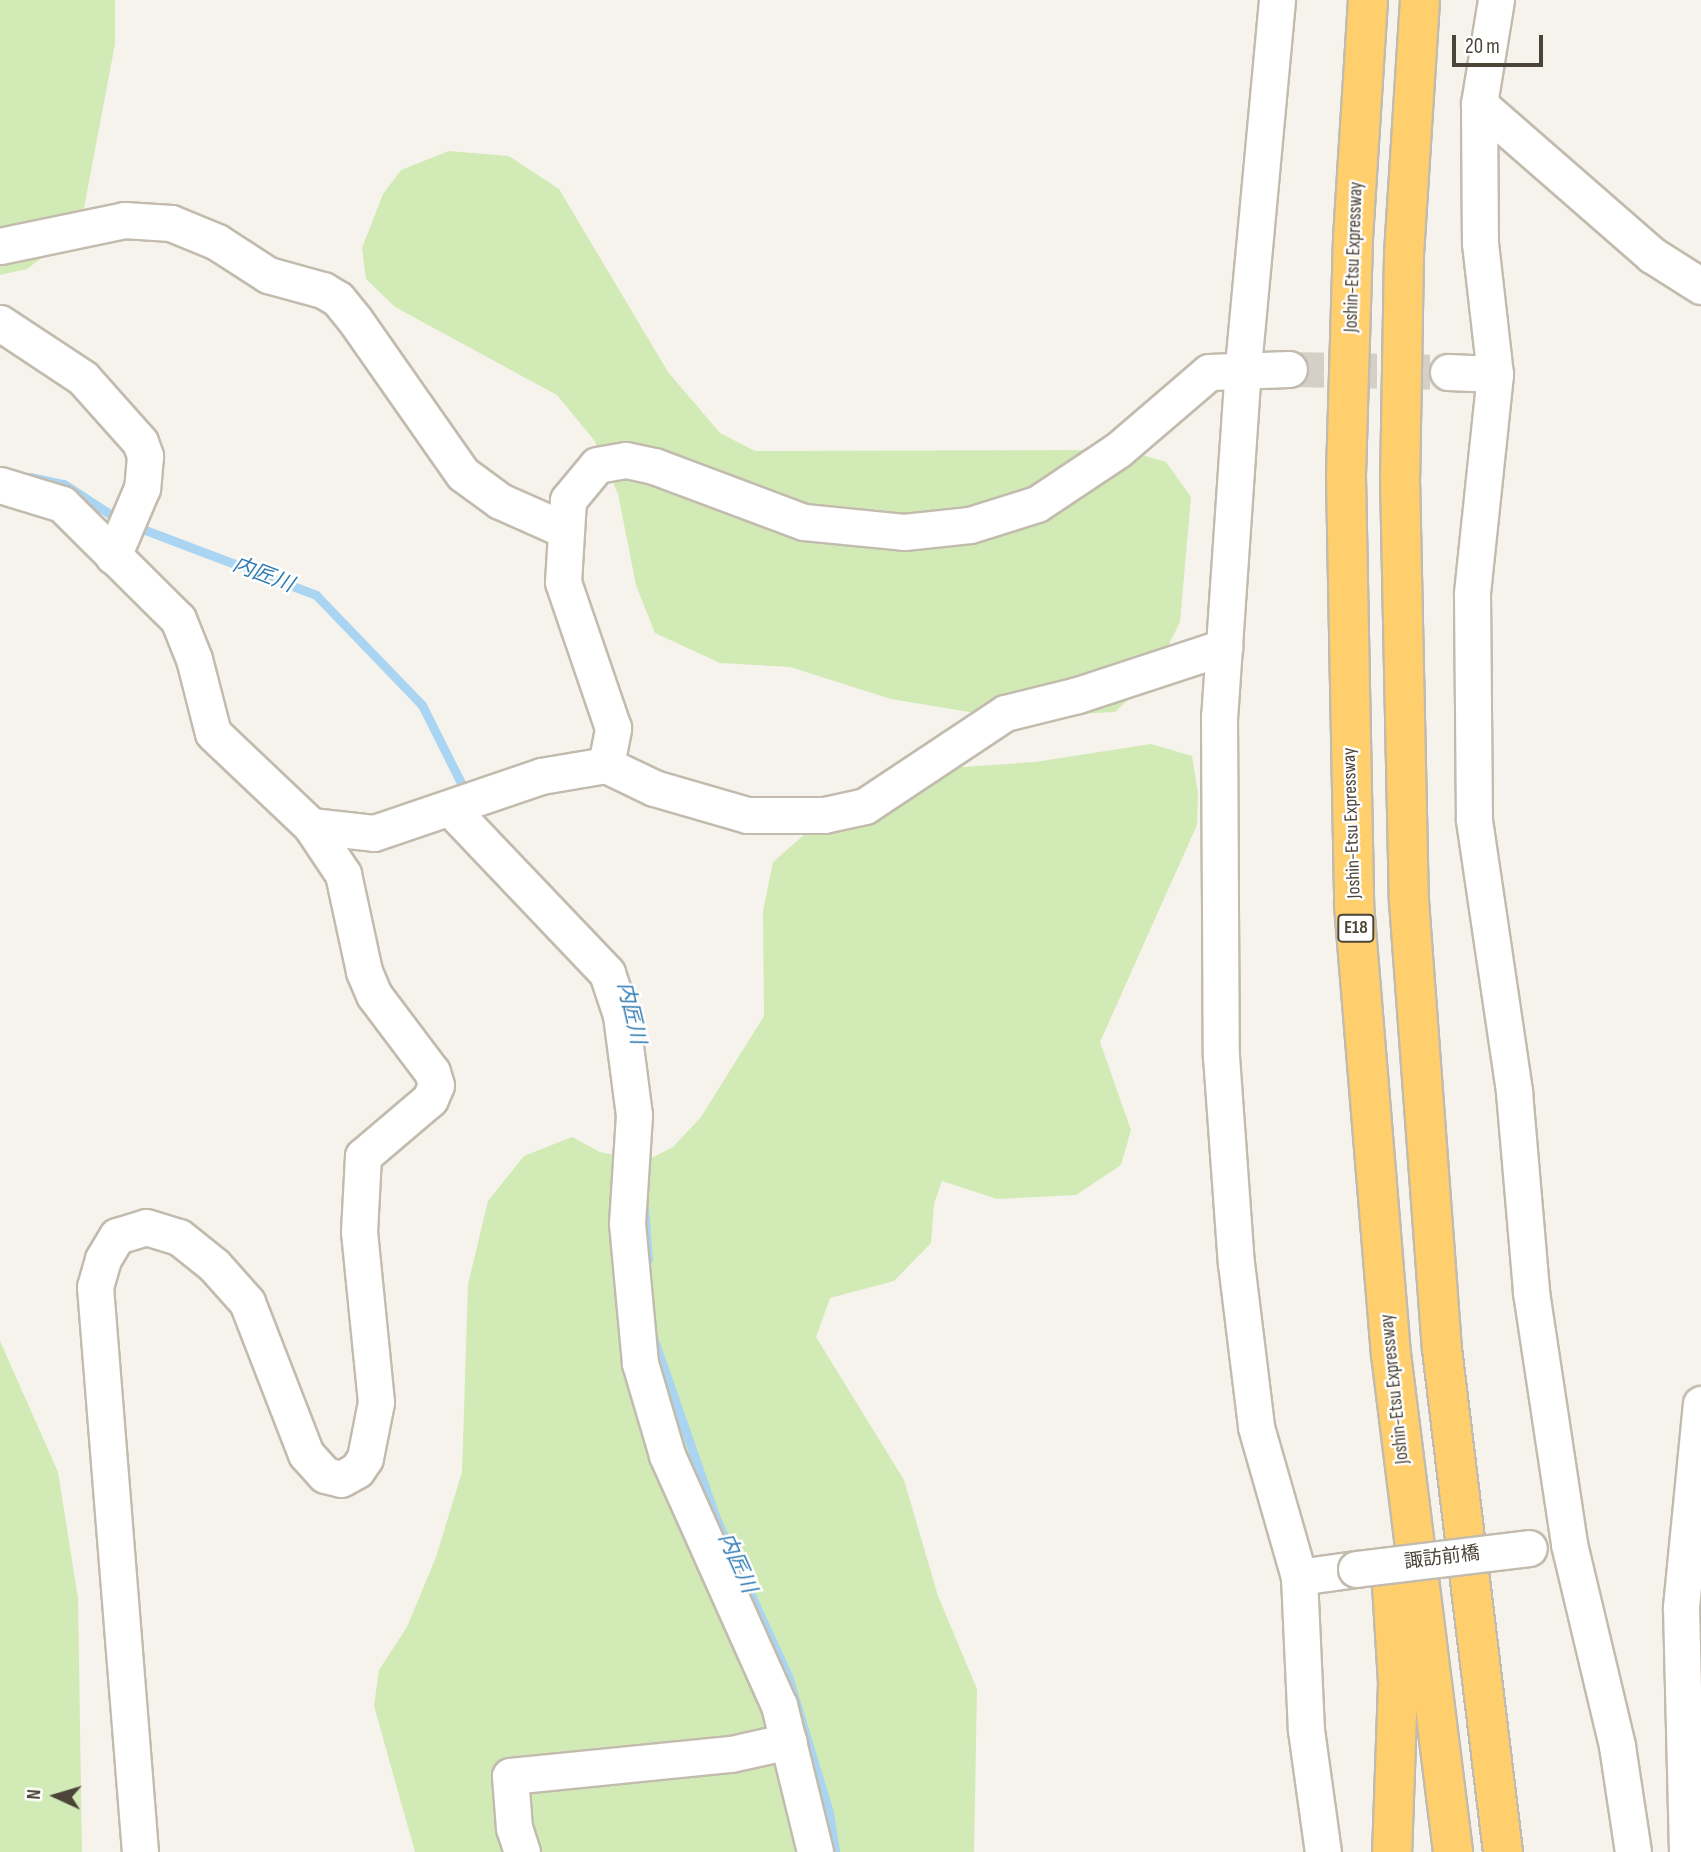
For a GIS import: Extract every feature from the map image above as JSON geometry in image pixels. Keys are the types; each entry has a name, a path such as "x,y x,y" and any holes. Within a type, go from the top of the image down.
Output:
{"highway":[{"name":"Joshin-Etsu Expressway","path":"1368,0 1353,239 1346,477 1354,905 1390,1341 1453,1852"},
{"path":"1420,0 1404,256 1399,478 1409,901 1442,1349 1502,1843"},
{"path":"1354,905 1355,1077 1398,1684 1392,1852"}],"street":[{"path":"1277,0 1243,368 1219,716 1221,1056 1236,1263 1255,1427 1299,1577 1306,1730 1323,1852"},
{"path":"1496,0 1479,104 1480,243 1495,374 1472,594 1474,820 1514,1092 1531,1292 1569,1544 1617,1746 1633,1852"},
{"path":"1479,104 1651,256 1701,286"},
{"path":"0,246 124,220 170,223 217,242 268,275 323,290 338,299 355,320 463,474 500,500 565,530"},
{"path":"0,323 83,378 139,442 145,456 142,488 113,556"},
{"path":"606,765 613,728 563,582 568,500 587,472 597,464 626,460 654,466 804,522 904,532 970,525 1037,504 1118,450 1209,372 1243,368 1289,369"},
{"path":"1448,372 1495,374"},
{"path":"0,485 62,504 178,619 194,659 213,733 310,826 343,874 364,971 374,995 432,1072 436,1085 429,1099 363,1156 359,1232 376,1402 365,1458 357,1470 341,1479 325,1475 306,1454 247,1303 214,1265 179,1237 146,1227 117,1236 103,1259 95,1287 140,1852"},
{"path":"310,826 374,833 541,776 606,765 654,788 747,814 824,815 864,806 1005,713 1078,695 1105,682 1224,646"},
{"path":"450,808 607,972 621,1015 634,1115 627,1223 640,1363 667,1455 750,1636 789,1741 815,1852"},
{"path":"1687,1852 1681,1607 1701,1404"},
{"name":"諏訪前橋","path":"1299,1577 1569,1544"},
{"path":"522,1852 514,1828 510,1776 731,1754 789,1741"}],"green space":[{"path":"0,0 115,0 115,44 80,229 27,269 0,275"},
{"path":"449,151 509,156 559,189 668,372 720,433 755,451 1125,450 1166,462 1191,497 1180,622 1153,676 1115,712 1005,718 891,699 790,667 720,663 655,633 636,585 618,494 594,440 557,395 395,307 366,279 362,248 383,194 401,170"},
{"path":"1151,744 1192,756 1198,793 1197,825 1100,1042 1131,1130 1121,1165 1076,1195 997,1199 942,1181 934,1204 931,1243 894,1281 830,1298 816,1337 904,1480 938,1596 977,1689 974,1852 415,1852 374,1706 379,1670 407,1627 436,1557 462,1472 468,1284 488,1201 524,1156 572,1137 600,1152 644,1162 673,1147 701,1117 764,1016 763,911 773,862 853,792 904,771 1035,762"},
{"path":"0,1341 58,1472 78,1598 82,1852 0,1852"}],"waterway":[{"name":"内匠川","path":"30,477 64,484 119,520"},
{"name":"内匠川","path":"132,525 316,595 422,705 466,793"},
{"name":"内匠川","path":"644,1208 648,1260"},
{"name":"内匠川","path":"653,1337 715,1516 788,1676 829,1813 835,1852"}],"tunnel":[{"path":"1289,369 1448,372"}]}
